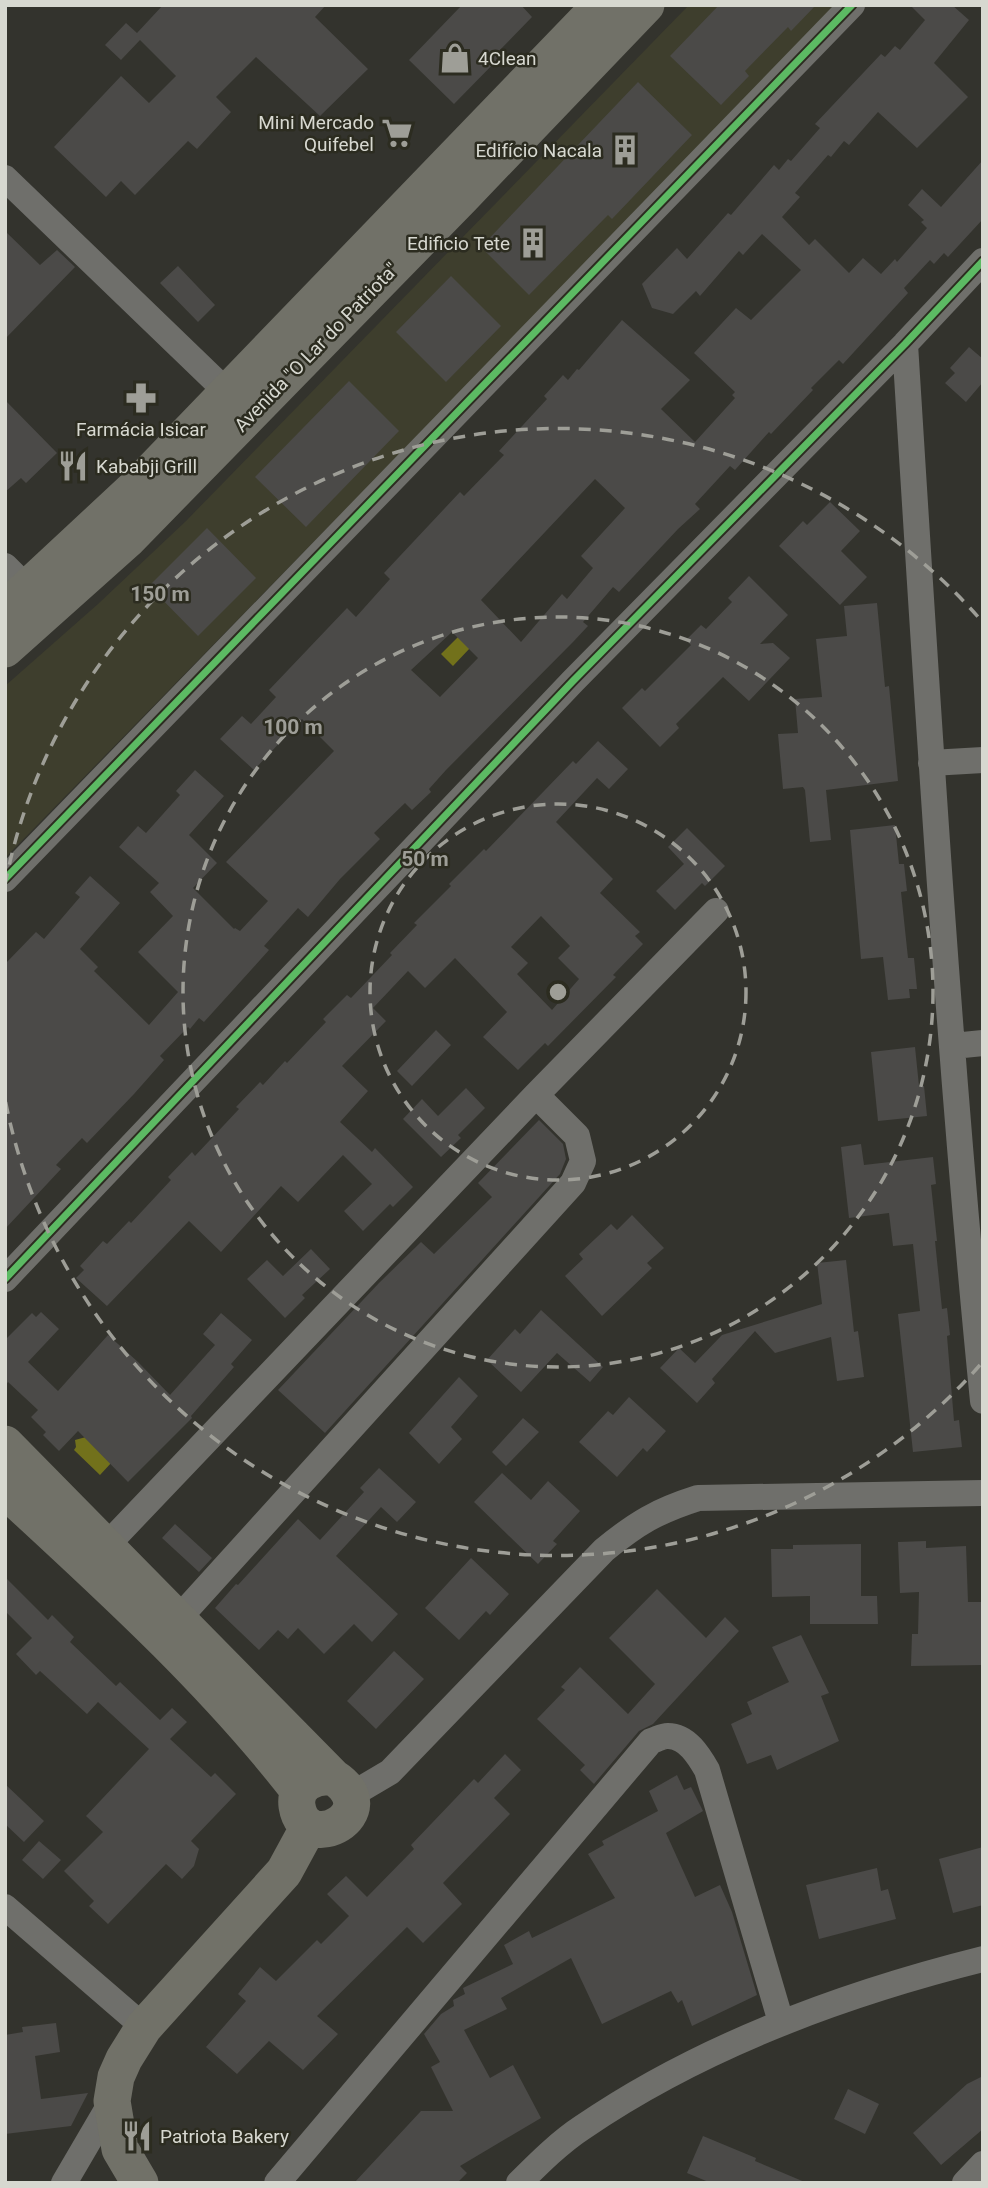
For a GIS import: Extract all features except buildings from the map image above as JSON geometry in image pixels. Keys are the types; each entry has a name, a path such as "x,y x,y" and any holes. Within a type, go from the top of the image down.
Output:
{"main road":[{"name":"Avenida \"O Lar do Patriota\"","path":"13,588 138,485 601,5"},
{"name":"Avenida \"O Lar do Patriota\"","path":"5,649 127,540 646,5"},
{"path":"5,1444 342,1786 351,1808 345,1820 335,1828 322,1830 309,1826 300,1816 297,1803 299,1791 308,1780 320,1775 342,1786"},
{"path":"5,1490 163,1640 263,1744 299,1791"},
{"path":"140,2183 120,2149 112,2101 116,2077 124,2059 144,2027 284,1872 309,1826"}],"street":[{"path":"5,879 852,5"},
{"path":"5,178 228,393"},
{"path":"5,1279 573,681 905,344 983,261"},
{"path":"905,344 931,762 953,1046 974,1230 983,1401"},
{"path":"931,762 983,760"},
{"path":"106,1546 536,1095 716,911"},
{"path":"953,1046 983,1043"},
{"path":"178,1619 573,1183 583,1161 577,1136 536,1095"},
{"path":"342,1786 390,1772 604,1550 632,1527 663,1509 698,1498 983,1493"},
{"path":"277,2183 652,1741 668,1735 684,1741 698,1754 707,1770 781,2022"},
{"path":"9,1917 144,2027"},
{"path":"519,2183 582,2127 723,2049 781,2022 983,1959"},
{"path":"64,2183 112,2101"},
{"path":"965,2183 983,2164"}],"shaded area":[{"path":"689,5 838,5 5,858 5,686 186,521"},
{"path":"458,637 470,648 453,666 441,654"},
{"path":"86,1437 112,1462 100,1475 74,1450 75,1440"}],"cycle path":[{"path":"5,879 852,5"},
{"path":"5,1279 573,681 905,344 983,261"}],"place":[{"name":"4Clean","path":"455,58"},
{"name":"Mini Mercado Quifebel","path":"397,133"},
{"name":"Edifício Nacala","path":"625,150"},
{"name":"Edificio Tete","path":"533,243"},
{"name":"Farmácia Isicar","path":"141,398"},
{"name":"Kababji Grill","path":"73,466"},
{"name":"Patriota Bakery","path":"137,2136"}]}
